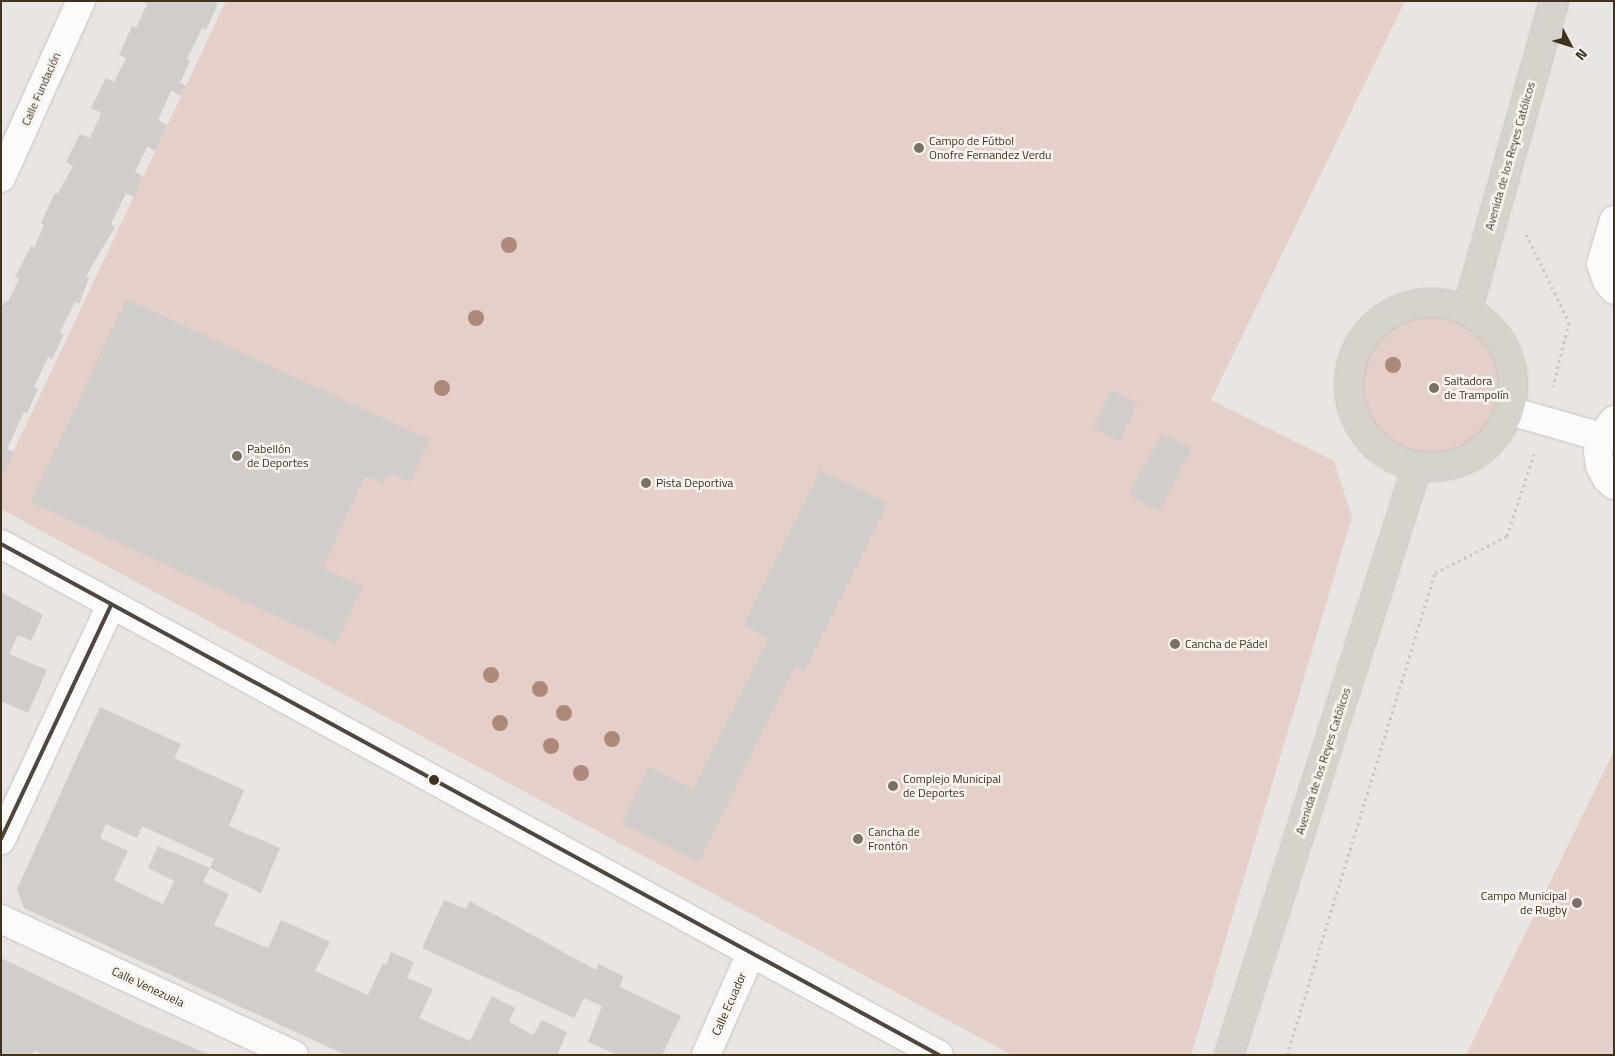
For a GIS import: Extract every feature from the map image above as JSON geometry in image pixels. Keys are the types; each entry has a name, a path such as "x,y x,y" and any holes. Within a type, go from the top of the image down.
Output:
{"main road":[{"name":"Avenida de los Reyes Católicos","path":"1467,311 1554,1"},
{"path":"1427,303 1455,306 1467,311 1487,324 1502,342 1511,364 1514,387 1510,411 1500,432 1483,449 1463,462 1441,468 1417,467 1397,461 1379,450 1361,429 1350,403 1349,374 1358,347 1375,325 1399,309 1427,303"},
{"name":"Avenida de los Reyes Católicos","path":"1229,1055 1417,467"}],"street":[{"name":"Calle Fundación","path":"1,178 81,1"},
{"path":"1614,220 1601,264 1607,281 1614,290"},
{"path":"1510,411 1545,420 1607,428 1598,452 1600,466 1607,480 1614,485"},
{"path":"1,544 939,1055"},
{"path":"1,840 111,605"},
{"name":"Calle Venezuela","path":"1,919 294,1055"},
{"name":"Calle Ecuador","path":"706,1055 752,953"}],"path":[{"path":"1286,1055 1436,573 1507,536 1545,420 1569,322 1526,233"}],"shaded area":[{"name":"Complejo Municipal de Deportes","path":"226,1 1405,1 1211,400 1334,461 1352,517 1191,1055 1012,1055 1,509 1,478"},
{"path":"1431,313 1459,318 1483,334 1499,358 1504,386 1499,414 1483,438 1459,454 1431,459 1403,454 1379,438 1363,414 1358,386 1363,358 1379,334 1403,318"},
{"name":"Campo Municipal de Rugby","path":"1614,751 1614,1055 1466,1055"}],"building":[{"path":"142,1 214,1 218,4 206,30 202,28 187,59 190,61 180,83 186,86 181,96 171,91 158,120 167,125 159,143 155,151 147,147 135,172 143,176 134,197 126,193 111,224 115,227 86,276 89,278 79,304 75,302 60,332 64,335 52,359 48,357 34,387 38,389 27,413 24,412 7,449 14,452 4,473 1,472 1,309 5,301 8,302 19,279 15,277 31,246 34,248 44,225 41,223 55,193 58,193 73,166 66,162 80,134 90,138 101,113 91,108 106,78 114,82 126,58 119,55 132,26 136,28 147,4"},
{"name":"Pabellón de Deportes","path":"126,299 430,440 410,482 390,473 384,484 365,476 323,568 363,587 336,644 31,502"},
{"path":"1111,390 1138,403 1120,441 1093,428"},
{"path":"1162,433 1192,449 1159,511 1129,495"},
{"path":"820,470 888,503 804,672 795,667 699,862 622,824 649,767 693,789 768,638 743,625"},
{"path":"1,592 43,615 31,641 18,635 9,654 47,670 28,713 1,701"},
{"path":"100,707 181,744 174,758 244,790 229,826 280,848 261,893 210,868 203,882 229,894 214,925 268,948 281,920 306,931 330,942 315,971 368,995 383,963 386,965 391,952 414,962 407,978 433,989 419,1018 470,1041 492,996 515,1008 509,1022 533,1035 542,1020 567,1032 558,1053 562,1055 346,1055 24,908 17,889","holes":["106,824 137,838 142,826 214,859 210,868 158,846 148,868 174,881 163,904 114,880 128,851 100,838"]},
{"path":"444,900 466,909 470,901 596,970 599,964 623,976 620,987 681,1016 662,1055 618,1055 588,1042 602,1006 584,998 574,1018 422,948"},
{"path":"1,958 138,1024 210,1055 43,1055 34,1050 32,1055 1,1055"}],"transit line":[{"path":"1,544 939,1055"},
{"path":"1,839 111,605"}],"place":[{"name":"Campo de Fútbol Onofre Fernandez Verdu","path":"919,148"},
{"name":"Saltadora de Trampolín","path":"1434,388"},
{"name":"Pabellón de Deportes","path":"237,456"},
{"name":"Pista Deportiva","path":"646,483"},
{"name":"Cancha de Pádel","path":"1175,644"},
{"name":"Complejo Municipal de Deportes","path":"893,786"},
{"name":"Cancha de Frontón","path":"858,839"},
{"name":"Campo Municipal de Rugby","path":"1577,903"}]}
